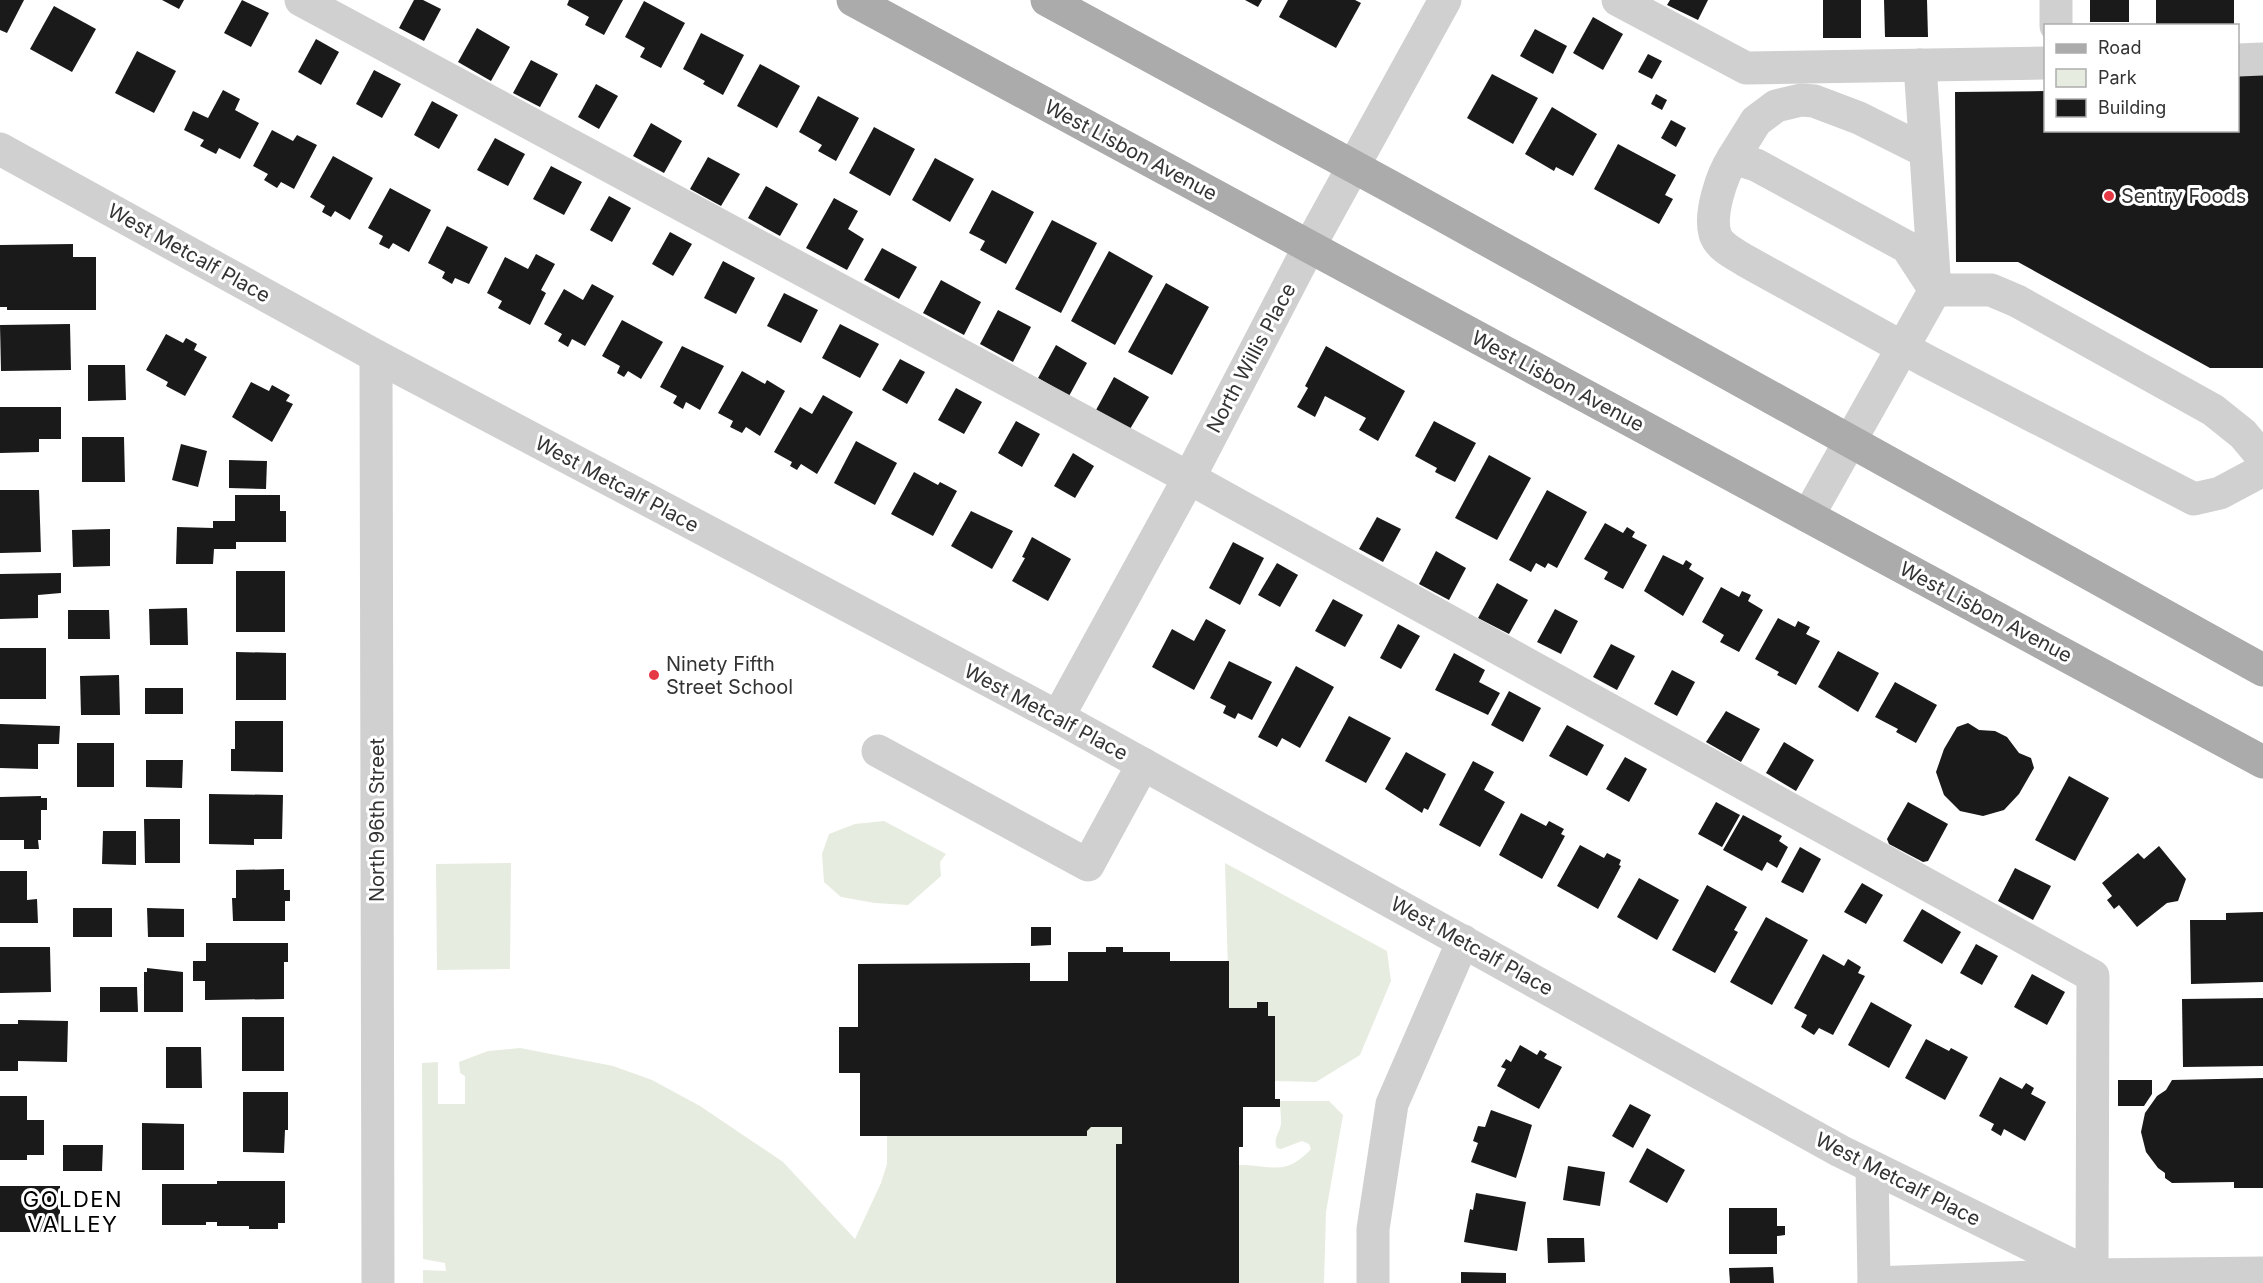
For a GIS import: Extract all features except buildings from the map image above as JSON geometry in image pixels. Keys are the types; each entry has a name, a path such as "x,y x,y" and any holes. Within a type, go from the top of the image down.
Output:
{"main road":[{"name":"West Lisbon Avenue","path":"853,0 2263,762"},
{"path":"1047,0 1354,166 2263,670"}],"street":[{"path":"301,0 1189,478 2093,976 2092,1275"},
{"name":"North Willis Place","path":"1058,717 1189,478 1309,247 1445,0"},
{"path":"1618,0 1746,68 2044,63"},
{"path":"2055,0 2056,24"},
{"path":"2239,60 2263,59"},
{"path":"1808,516 1935,290 1920,65"},
{"path":"1925,151 1859,118 1814,101 1801,100 1776,106 1755,121 1724,171 1719,186 1715,234 1723,247 1902,346 2117,461 2194,499 2220,493 2263,470"},
{"name":"West Metcalf Place","path":"0,149 376,356 1058,717 1872,1167 2092,1275"},
{"path":"1733,158 1756,165 1907,248 1935,290"},
{"path":"1935,290 1990,290 2017,301 2213,410 2243,434 2263,458"},
{"name":"North 96th Street","path":"376,356 378,1283"},
{"path":"878,751 1088,865 1143,764"},
{"path":"1373,1283 1373,1229 1392,1104 1463,941"},
{"path":"1872,1167 1874,1283 2092,1275 2263,1273"}],"green space":[{"path":"884,821 946,854 940,862 941,876 908,905 875,903 841,897 824,882 822,854 829,834 855,824"},
{"path":"511,863 510,969 437,970 436,864"},
{"path":"1225,863 1387,951 1391,981 1360,1055 1316,1082 1275,1081 1275,1016 1268,1016 1268,1002 1257,1002 1257,1008 1229,1008"},
{"path":"520,1048 613,1066 652,1080 700,1106 783,1162 855,1239 881,1183 887,1164 887,1136 1087,1131 1091,1127 1122,1127 1122,1144 1116,1144 1116,1283 423,1283 423,1270 446,1271 445,1263 423,1259 422,1063 438,1062 438,1104 465,1104 465,1076 460,1073 459,1062 488,1051"},
{"path":"1280,1101 1329,1101 1343,1115 1326,1212 1324,1283 1239,1283 1239,1165 1278,1168 1302,1158 1311,1149 1309,1144 1302,1141 1281,1149 1277,1148 1276,1141 1281,1125"}],"place":[{"name":"Sentry Foods","path":"2109,196"},
{"name":"Ninety Fifth Street School","path":"654,675"}],"district":[{"name":"GOLDEN VALLEY","path":"73,1212"}]}
